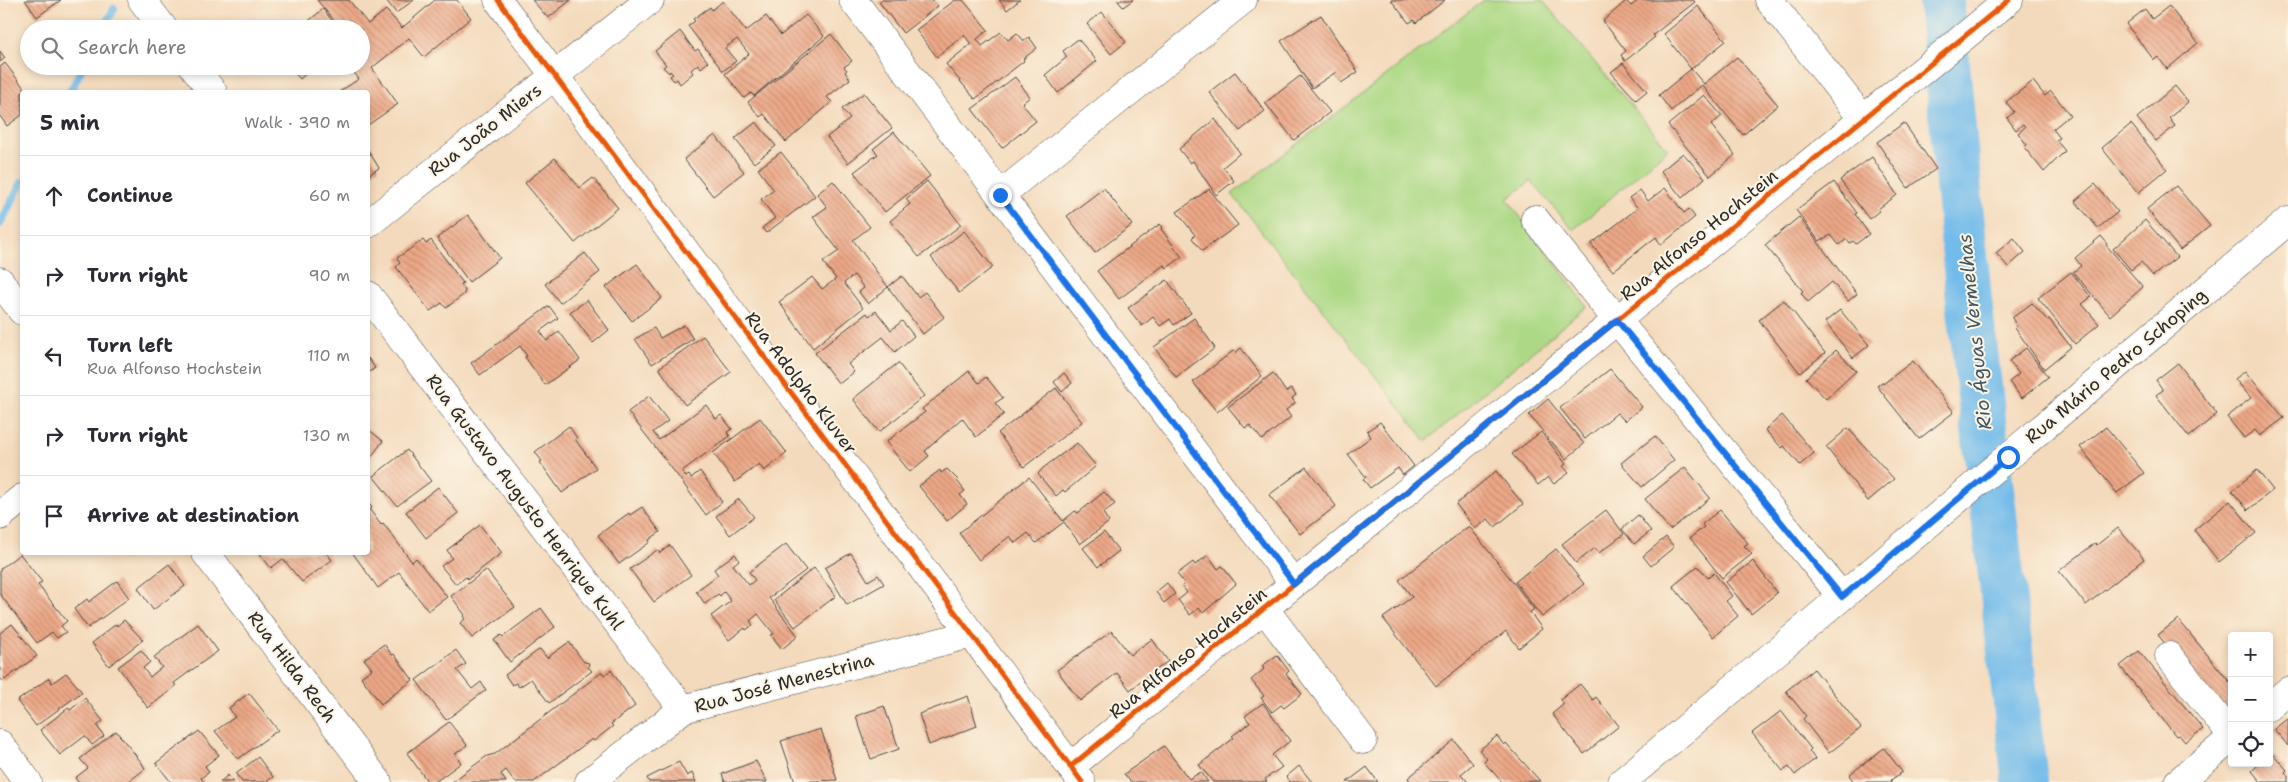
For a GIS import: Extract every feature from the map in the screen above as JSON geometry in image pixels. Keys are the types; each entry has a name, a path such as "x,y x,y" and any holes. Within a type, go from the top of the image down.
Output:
{"street":[{"path":"142,0 157,20"},
{"name":"Rua Adolpho Kluver","path":"498,0 1076,775"},
{"name":"Rua João Miers","path":"370,222 650,0"},
{"path":"852,0 1294,584"},
{"path":"1000,195 1243,0"},
{"path":"1769,0 1863,119"},
{"name":"Rua Alfonso Hochstein","path":"1076,775 1264,608 2000,8"},
{"path":"200,75 211,90"},
{"path":"1535,219 1842,597"},
{"name":"Rua Mário Pedro Schoping","path":"1622,782 2288,221"},
{"path":"0,281 20,308"},
{"name":"Rua Gustavo Augusto Henrique Kuhl","path":"370,298 683,709"},
{"path":"0,516 20,500"},
{"name":"Rua Hilda Rech","path":"207,555 378,782"},
{"path":"1264,608 1364,740"},
{"name":"Rua José Menestrina","path":"589,782 683,709 971,634"},
{"path":"2169,656 2228,732"},
{"path":"2273,704 2288,692"},
{"path":"2178,782 2228,740"},
{"path":"0,744 28,782"}],"green space":[{"path":"1484,0 1542,0 1668,149 1573,230 1531,181 1507,199 1587,306 1426,441 1232,194"}],"building":[{"path":"25,0 61,0 37,17"},
{"path":"317,0 349,0 365,20 334,20"},
{"path":"386,0 414,0 396,13"},
{"path":"435,0 457,0 471,18 424,57 409,38 372,68 398,104 370,124 370,90 342,90 359,79 356,75 370,75 370,22 386,10 402,28"},
{"path":"532,0 571,0 548,18"},
{"path":"881,0 933,0 938,6 903,33 879,2"},
{"path":"955,0 963,0 988,30 977,39 982,46 1001,32 1008,40 1017,33 1024,41 1029,37 1037,48 1023,59 1024,61 975,99 946,64 971,44 964,35 937,57 916,30"},
{"path":"999,0 1020,0 1007,10"},
{"path":"1117,0 1133,0 1123,7"},
{"path":"1391,0 1445,0 1416,23 1414,20 1409,23"},
{"path":"1639,0 1693,0 1695,2 1653,35 1655,37 1625,61 1621,55 1626,51 1603,21 1626,1 1631,6"},
{"path":"723,1 746,31 766,16 781,35 806,15 824,36 754,96 751,93 744,98 725,74 749,54 737,39 725,48 736,61 723,71 688,26 695,21 693,19 710,7 712,10"},
{"path":"1698,6 1726,41 1691,69 1664,34"},
{"path":"2169,6 2198,43 2167,69 2158,57 2154,60 2126,24 2145,9 2152,19"},
{"path":"323,9 331,20 310,20"},
{"path":"1102,12 1126,42 1111,54 1087,24"},
{"path":"1321,15 1358,72 1341,83 1335,75 1336,72 1312,88 1281,41"},
{"path":"680,31 695,51 698,49 708,62 701,68 698,64 691,70 693,73 680,84 677,79 674,81 670,76 673,74 670,71 669,73 663,67 666,65 655,51"},
{"path":"831,34 852,61 844,67 850,79 827,97 832,102 786,142 764,114 760,117 748,102"},
{"path":"1078,39 1097,61 1058,93 1045,75 1067,57 1063,51"},
{"path":"0,51 5,58 0,62"},
{"path":"1737,57 1778,105 1743,135 1702,85 1671,111 1659,95 1691,69 1704,84"},
{"path":"5,63 25,90 20,90 20,116 7,126 0,116 0,67"},
{"path":"1623,63 1647,91 1636,100 1611,72"},
{"path":"1235,72 1265,111 1240,131 1209,92"},
{"path":"297,75 305,75 300,79"},
{"path":"1300,76 1330,112 1294,140 1265,103"},
{"path":"1015,77 1030,97 1022,103 1036,121 1002,148 972,109"},
{"path":"2033,81 2045,96 2051,91 2070,115 2053,129 2060,138 2056,140 2065,151 2044,172 2024,147 2027,145 2018,133 2025,127 2023,124 2016,130 2007,118 2014,112 2006,102"},
{"path":"2175,86 2188,102 2169,118 2175,126 2156,141 2137,118"},
{"path":"864,93 892,128 848,163 827,137 850,119 842,109"},
{"path":"1704,95 1722,116 1711,125 1735,155 1710,176 1668,125"},
{"path":"1215,119 1240,153 1223,167 1234,181 1216,195 1193,161 1190,163 1179,149"},
{"path":"756,122 776,146 754,163 735,139"},
{"path":"1904,123 1936,169 1908,188 1877,142"},
{"path":"2131,124 2167,169 2138,193 2102,148"},
{"path":"894,132 930,176 885,212 854,172 878,154 873,149"},
{"path":"715,135 744,172 713,196 684,159"},
{"path":"781,152 815,196 766,233 762,228 775,218 761,199 774,190 758,169"},
{"path":"370,153 379,168 370,174"},
{"path":"1683,153 1705,178 1682,198 1661,171"},
{"path":"1872,157 1897,195 1878,209 1879,211 1869,219 1840,180"},
{"path":"555,158 580,188 593,178 618,208 575,243 525,183"},
{"path":"833,181 870,227 853,240 888,287 868,304 859,292 864,288 854,275 844,283 863,308 813,348 779,302 812,277 822,289 836,279 823,262 839,251 813,217 827,207 817,194"},
{"path":"927,181 961,225 919,257 890,221 910,204 906,199"},
{"path":"1834,182 1857,213 1855,214 1869,234 1856,244 1853,241 1850,243 1847,239 1839,245 1831,235 1819,241 1796,210"},
{"path":"2095,184 2118,212 2098,228 2075,201"},
{"path":"2176,186 2210,226 2180,250 2147,209"},
{"path":"1104,188 1132,225 1095,253 1067,216"},
{"path":"1665,188 1684,213 1689,209 1695,217 1661,245 1656,237 1613,271 1591,244 1638,208 1629,198 1640,190 1648,201"},
{"path":"1209,189 1238,225 1202,251 1192,238 1195,235 1177,212"},
{"path":"468,215 500,258 469,282 437,238"},
{"path":"1799,217 1857,294 1848,301 1832,282 1808,302 1801,293 1803,291 1765,245"},
{"path":"2145,220 2177,257 2153,276 2141,262 2131,270 2113,249"},
{"path":"1160,224 1163,227 1161,229 1182,257 1167,268 1164,265 1119,299 1097,271"},
{"path":"964,231 993,267 959,293 931,257"},
{"path":"2101,236 2107,243 2106,245 2143,287 2110,316 2073,272 2081,266 2075,258"},
{"path":"2014,238 2025,252 2008,267 1996,253"},
{"path":"423,240 426,244 431,240 463,283 461,284 465,290 464,294 446,308 442,303 430,311 396,267 400,263 397,258"},
{"path":"585,253 600,272 560,303 545,284"},
{"path":"637,264 662,298 632,321 606,287"},
{"path":"2071,272 2091,297 2082,304 2099,324 2075,344 2038,298"},
{"path":"902,276 918,297 925,292 944,317 923,334 888,287"},
{"path":"1167,280 1191,313 1174,325 1170,319 1160,326 1153,317 1142,326 1128,308"},
{"path":"587,300 609,330 593,343 570,312"},
{"path":"1784,300 1825,353 1800,373 1759,320"},
{"path":"2032,303 2047,320 2049,319 2071,347 2044,369 2015,328 2017,326 2012,318"},
{"path":"549,306 558,318 540,331 547,341 559,331 580,360 545,385 525,357 527,356 520,346 480,375 471,363"},
{"path":"1840,310 1869,345 1853,358 1825,322"},
{"path":"876,311 891,330 902,321 914,336 895,352 883,337 848,364 854,372 839,384 815,353 867,313 869,316"},
{"path":"1194,318 1215,348 1176,377 1154,347"},
{"path":"684,325 693,339 652,364 635,339 654,328 660,338"},
{"path":"703,336 731,372 685,405 659,368"},
{"path":"1241,348 1262,376 1217,412 1193,382 1233,351 1235,353"},
{"path":"2026,348 2048,377 2022,398 2009,382 2019,374 2009,361"},
{"path":"1836,350 1856,371 1826,399 1806,378"},
{"path":"370,361 375,368 370,372"},
{"path":"1913,361 1954,412 1919,439 1877,386 1882,382 1883,384"},
{"path":"898,363 924,396 879,432 853,399"},
{"path":"2178,363 2217,414 2189,437 2156,395 2163,390 2156,380"},
{"path":"1610,369 1642,407 1625,421 1617,413 1585,439 1560,408"},
{"path":"969,371 979,383 986,377 1003,398 995,403 1004,414 976,437 962,418 925,451 929,456 910,472 886,442 925,412 922,409"},
{"path":"2245,371 2284,418 2260,436 2255,430 2244,438 2227,417 2251,398 2235,379"},
{"path":"1064,373 1072,383 1062,392 1054,382"},
{"path":"1273,373 1286,392 1291,388 1296,395 1292,398 1295,403 1286,410 1291,417 1262,440 1250,425 1245,428 1228,407"},
{"path":"1056,388 1082,422 1024,467 998,433"},
{"path":"649,396 668,421 653,432 659,440 706,405 716,419 721,415 732,429 727,432 730,436 682,471 686,477 689,475 691,478 700,471 722,502 706,515 628,412"},
{"path":"1548,399 1584,444 1566,459 1529,415"},
{"path":"1782,415 1814,453 1800,465 1784,446 1782,448 1765,430"},
{"path":"760,418 787,453 764,471 759,464 735,482 713,453"},
{"path":"1380,422 1414,466 1403,475 1398,468 1370,488 1363,479 1366,477 1348,454 1371,437 1367,431"},
{"path":"569,426 577,438 575,439 596,468 562,493 535,452"},
{"path":"2106,427 2144,473 2117,493 2080,447"},
{"path":"1848,428 1894,479 1868,501 1826,447"},
{"path":"370,431 383,441 370,458"},
{"path":"1541,432 1566,464 1563,466 1569,473 1554,484 1548,477 1538,485 1512,454"},
{"path":"1655,436 1674,460 1642,487 1621,463"},
{"path":"1077,443 1096,466 1065,492 1063,490 1056,496 1038,474 1043,468"},
{"path":"407,450 431,481 397,506 373,476"},
{"path":"1306,467 1336,506 1300,534 1269,495"},
{"path":"1685,467 1710,498 1670,530 1645,499"},
{"path":"947,469 958,480 965,491 960,495 967,504 947,521 919,486 940,470 941,473"},
{"path":"2257,470 2273,490 2248,510 2232,491"},
{"path":"1496,471 1523,504 1495,527 1488,519 1475,529 1456,504"},
{"path":"1029,477 1063,521 1075,511 1078,513 1104,492 1115,504 1103,513 1109,522 1080,544 1064,522 1036,543 1028,533 1015,543 1010,536 979,560 959,533"},
{"path":"438,487 458,513 426,538 406,512"},
{"path":"739,499 754,517 730,535 716,516"},
{"path":"2230,501 2256,533 2219,562 2194,530"},
{"path":"642,507 660,532 649,540 650,542 619,564 598,535 629,513 630,515"},
{"path":"370,510 381,525 383,523 412,562 416,558 447,597 428,611 399,572 378,588 354,555 370,555"},
{"path":"1606,510 1624,534 1599,553 1595,548 1576,563 1562,544"},
{"path":"1720,510 1748,543 1744,546 1752,554 1722,578 1690,538 1704,527 1702,524"},
{"path":"1638,515 1651,531 1634,544 1622,529"},
{"path":"480,525 502,553 468,579 466,577 456,584 441,566 452,558 447,550"},
{"path":"1469,526 1534,609 1530,612 1542,629 1519,648 1506,631 1436,686 1383,618 1412,597 1399,580"},
{"path":"2118,528 2144,559 2086,605 2059,571"},
{"path":"1104,532 1119,551 1098,567 1083,548"},
{"path":"1666,537 1674,547 1651,566 1643,556"},
{"path":"786,544 806,570 769,598 798,636 782,649 771,635 774,634 758,614 750,621 753,625 746,630 745,628 729,640 711,616 731,601 724,592 720,596 718,594 705,604 696,591 718,575 714,569 735,554 739,560 733,565 749,585 755,580 749,572"},
{"path":"670,545 691,575 654,602 630,569 657,550 660,553"},
{"path":"1556,549 1584,584 1542,617 1515,582"},
{"path":"851,553 868,581 878,575 884,584 847,605 825,568"},
{"path":"20,554 42,582 38,585 67,621 61,626 66,632 57,638 52,632 37,643 0,594 0,569"},
{"path":"261,555 328,555 332,560 302,582 283,559 271,568"},
{"path":"1208,555 1218,569 1222,566 1236,584 1203,613 1199,608 1190,615 1178,600 1187,593 1182,586 1185,584 1177,574 1193,562 1195,565"},
{"path":"1753,561 1777,593 1751,614 1726,582"},
{"path":"169,564 185,586 153,610 138,588"},
{"path":"1698,566 1708,578 1714,573 1732,596 1726,601 1738,616 1713,637 1673,586"},
{"path":"814,568 836,596 795,627 774,600"},
{"path":"486,570 515,607 472,638 460,623 465,619 463,616 465,615 451,596"},
{"path":"117,581 129,598 88,628 74,609 87,599 89,602"},
{"path":"1167,583 1175,594 1164,603 1156,592"},
{"path":"541,608 555,627 510,662 494,640 501,635 503,637"},
{"path":"2178,619 2228,680 2228,709 2223,713 2158,635"},
{"path":"124,620 143,640 109,666 92,643"},
{"path":"12,624 37,656 3,681 0,678 0,633"},
{"path":"198,624 218,651 174,683 176,686 148,708 118,667 141,650 150,662 143,668 150,677 162,667 154,657"},
{"path":"1112,631 1130,655 1152,639 1168,661 1130,690 1117,673 1080,701 1057,670"},
{"path":"569,642 584,662 589,663 588,667 592,671 549,703 531,679 519,687 516,683 512,685 505,675 540,649 547,658"},
{"path":"384,644 392,655 394,654 413,680 381,704 361,677 372,669 364,659"},
{"path":"456,650 466,664 457,670 472,689 481,682 486,690 446,720 416,680"},
{"path":"2139,651 2203,729 2185,742 2179,735 2176,736 2120,666"},
{"path":"1277,655 1289,671 1286,674 1302,694 1284,708 1281,705 1272,712 1261,698 1264,696 1251,680 1264,669 1262,666"},
{"path":"1814,669 1861,728 1829,753 1803,719 1806,716 1786,691"},
{"path":"611,670 635,706 611,724 613,726 594,741 592,739 534,782 515,782 506,770 501,774 506,782 452,782 487,756 495,754 602,672 604,675"},
{"path":"66,673 82,692 36,726 17,701 49,678 52,683"},
{"path":"1580,684 1593,700 1596,697 1619,726 1584,754 1552,714 1564,704 1560,700"},
{"path":"249,693 278,730 238,759 215,731 235,717 229,708"},
{"path":"968,696 977,726 929,745 919,714"},
{"path":"85,698 103,721 97,726 104,736 92,745 85,736 60,755 40,730 68,708 70,710"},
{"path":"1263,703 1290,741 1272,755 1282,767 1265,779 1267,782 1213,782 1199,765 1250,723 1245,716"},
{"path":"884,706 899,749 871,759 856,716"},
{"path":"1781,711 1811,749 1809,751 1815,759 1795,775 1789,767 1783,771 1752,733"},
{"path":"2288,718 2288,746 2274,729"},
{"path":"449,722 467,745 455,754 461,763 435,782 428,782 407,753"},
{"path":"821,729 837,780 795,782 781,741"},
{"path":"116,731 145,769 128,782 78,782 75,778 88,768 80,759"},
{"path":"199,731 219,755 205,766 209,772 201,778 204,782 171,782 156,763"},
{"path":"1497,736 1504,745 1506,743 1540,781 1502,782 1484,762 1487,759 1479,750"},
{"path":"1454,740 1473,764 1461,774 1468,782 1411,782 1408,778"},
{"path":"1164,746 1189,779 1201,772 1208,782 1131,782 1124,774"},
{"path":"1884,748 1902,772 1891,780 1892,782 1854,782 1849,775"},
{"path":"2273,756 2287,770 2285,772 2288,776 2288,782 2261,782 2252,771 2256,767 2273,767"},
{"path":"258,757 273,777 266,782 242,782 236,774"},
{"path":"756,761 767,782 725,782 722,774"},
{"path":"679,762 687,776 692,773 696,782 649,782 647,778"},
{"path":"1299,766 1312,782 1290,782 1286,777"},
{"path":"1367,767 1378,782 1347,782"},
{"path":"228,775 233,782 220,782"}],"waterway":[{"name":"Rio Águas Vermelhas","path":"1941,0 1969,300 2025,782"},
{"path":"108,20 114,9"},
{"path":"71,90 78,75"},
{"path":"0,224 20,186"}],"cycle path":[{"path":"498,0 1082,782"},
{"path":"1070,767 2009,0"}],"route":[{"path":"1000,195 1294,584 1617,320 1842,597 2008,457"}]}
